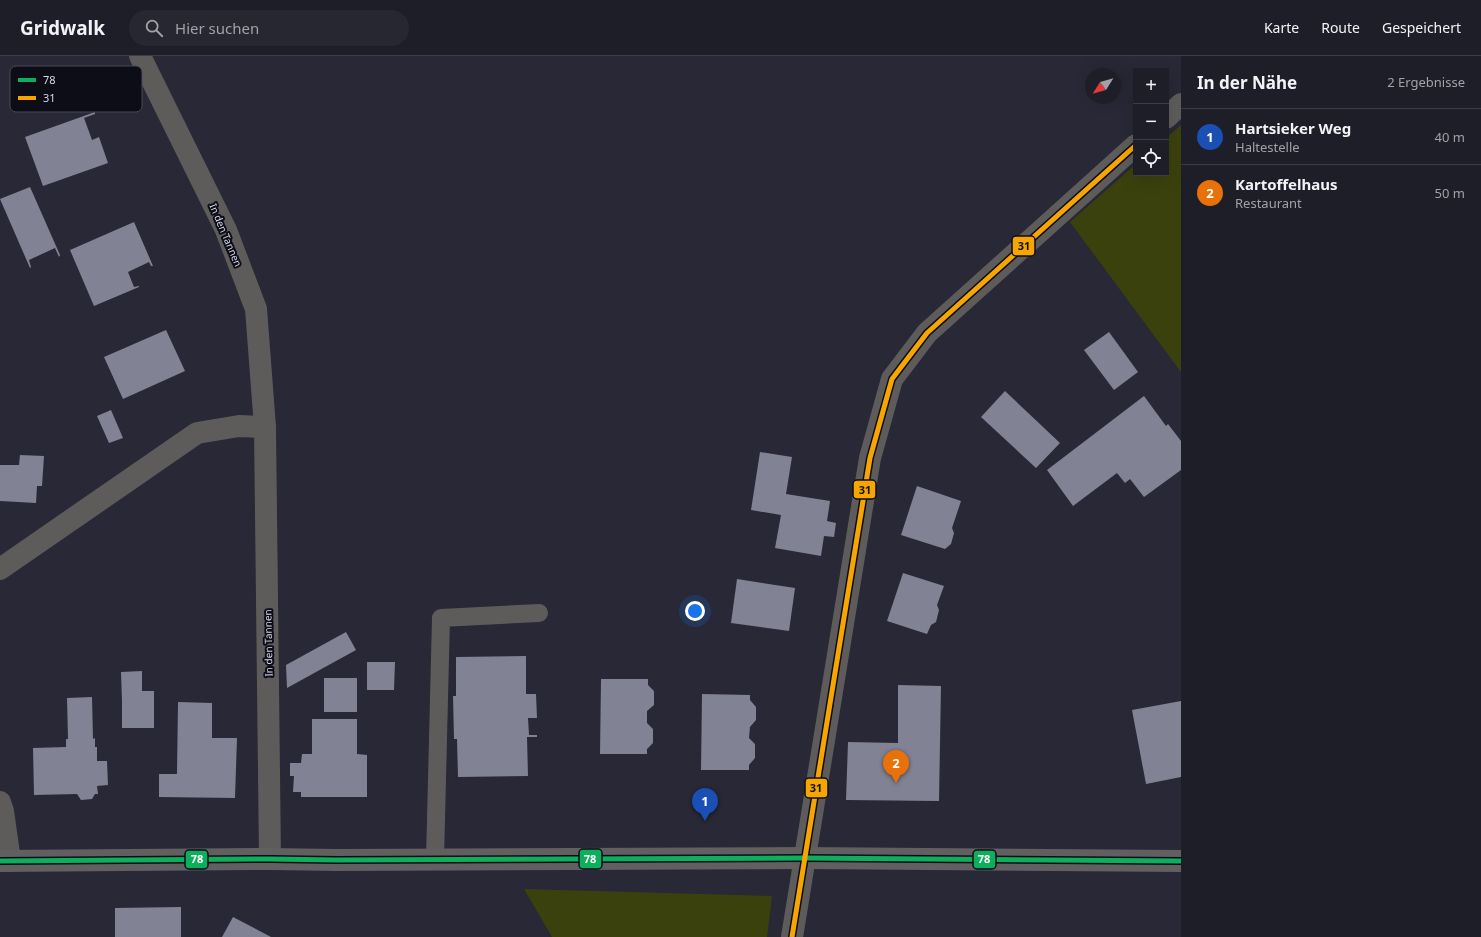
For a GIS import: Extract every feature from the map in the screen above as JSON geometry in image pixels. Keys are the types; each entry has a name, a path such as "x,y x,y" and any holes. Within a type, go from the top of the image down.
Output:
{"main road":[{"path":"5,862 270,859 805,858 1181,861"}],"street":[{"name":"In den Tannen","path":"140,56 226,230 256,309 265,427 270,859"},
{"path":"1169,115 1181,104"},
{"path":"792,937 870,458 892,378 927,333 1133,148"},
{"path":"0,569 197,432 239,426 265,427"},
{"path":"0,802 3,811 5,862"}],"lane":[{"path":"435,859 441,618 539,612"}],"green space":[{"path":"1181,125 1181,372 1070,222 1133,167 1133,176 1169,176 1169,135"},
{"path":"524,889 772,896 767,937 552,937"}],"building":[{"path":"95,112 95,114 84,118 92,140 99,137 108,163 43,186 25,137"},
{"path":"30,187 60,255 59,257 55,248 29,260 30,268 0,199"},
{"path":"134,222 153,266 151,266 149,262 128,272 134,287 139,287 94,306 70,250"},
{"path":"166,330 185,371 123,399 104,357"},
{"path":"1109,332 1138,372 1114,390 1084,350"},
{"path":"1005,391 1060,443 1036,468 981,417"},
{"path":"1144,396 1166,426 1168,424 1181,441 1181,470 1144,497 1130,479 1125,483 1117,473 1073,506 1047,470"},
{"path":"111,410 123,438 109,443 97,416"},
{"path":"760,452 792,457 786,494 830,501 827,521 836,523 834,537 824,536 821,556 775,548 781,515 751,510"},
{"path":"20,455 44,456 42,486 37,486 36,503 0,501 0,465 19,465"},
{"path":"917,486 961,501 952,528 954,533 951,544 945,549 901,535"},
{"path":"903,573 944,586 937,605 939,610 936,622 931,625 927,634 887,621"},
{"path":"737,579 795,588 789,631 731,623"},
{"path":"346,632 356,650 287,688 286,665"},
{"path":"526,656 526,694 536,694 537,718 528,718 529,735 537,735 537,737 527,737 528,776 458,777 457,739 454,739 453,696 456,696 456,657"},
{"path":"367,662 395,662 394,690 367,690"},
{"path":"142,671 142,691 154,691 154,728 122,728 121,672"},
{"path":"324,678 357,678 357,712 324,712"},
{"path":"601,679 648,679 648,685 654,691 654,705 647,711 647,723 653,729 653,743 647,749 647,754 600,754"},
{"path":"898,685 941,686 939,801 846,800 848,742 898,743"},
{"path":"702,694 750,695 750,700 756,707 756,720 750,727 749,738 755,744 755,758 749,765 749,770 701,770"},
{"path":"92,697 93,739 95,738 95,747 97,747 97,761 107,761 108,785 97,786 98,794 95,794 92,799 81,800 77,794 34,795 33,748 66,747 66,739 68,739 67,698"},
{"path":"1181,701 1181,777 1146,784 1132,710"},
{"path":"178,702 212,703 212,738 237,738 235,798 159,797 159,774 177,774"},
{"path":"312,719 357,719 357,754 367,755 367,797 301,797 301,792 293,792 294,776 290,776 290,763 301,763 302,754 312,754"},
{"path":"181,907 181,937 115,937 115,908"},
{"path":"233,917 271,937 222,937"}],"transit line":[{"name":"31","path":"792,937 870,458 892,379 927,333 1133,148"},
{"name":"78","path":"0,861 805,858 1181,861"}],"place":[{"name":"Kartoffelhaus","path":"896,783"},
{"name":"Hartsieker Weg","path":"705,821"}]}
